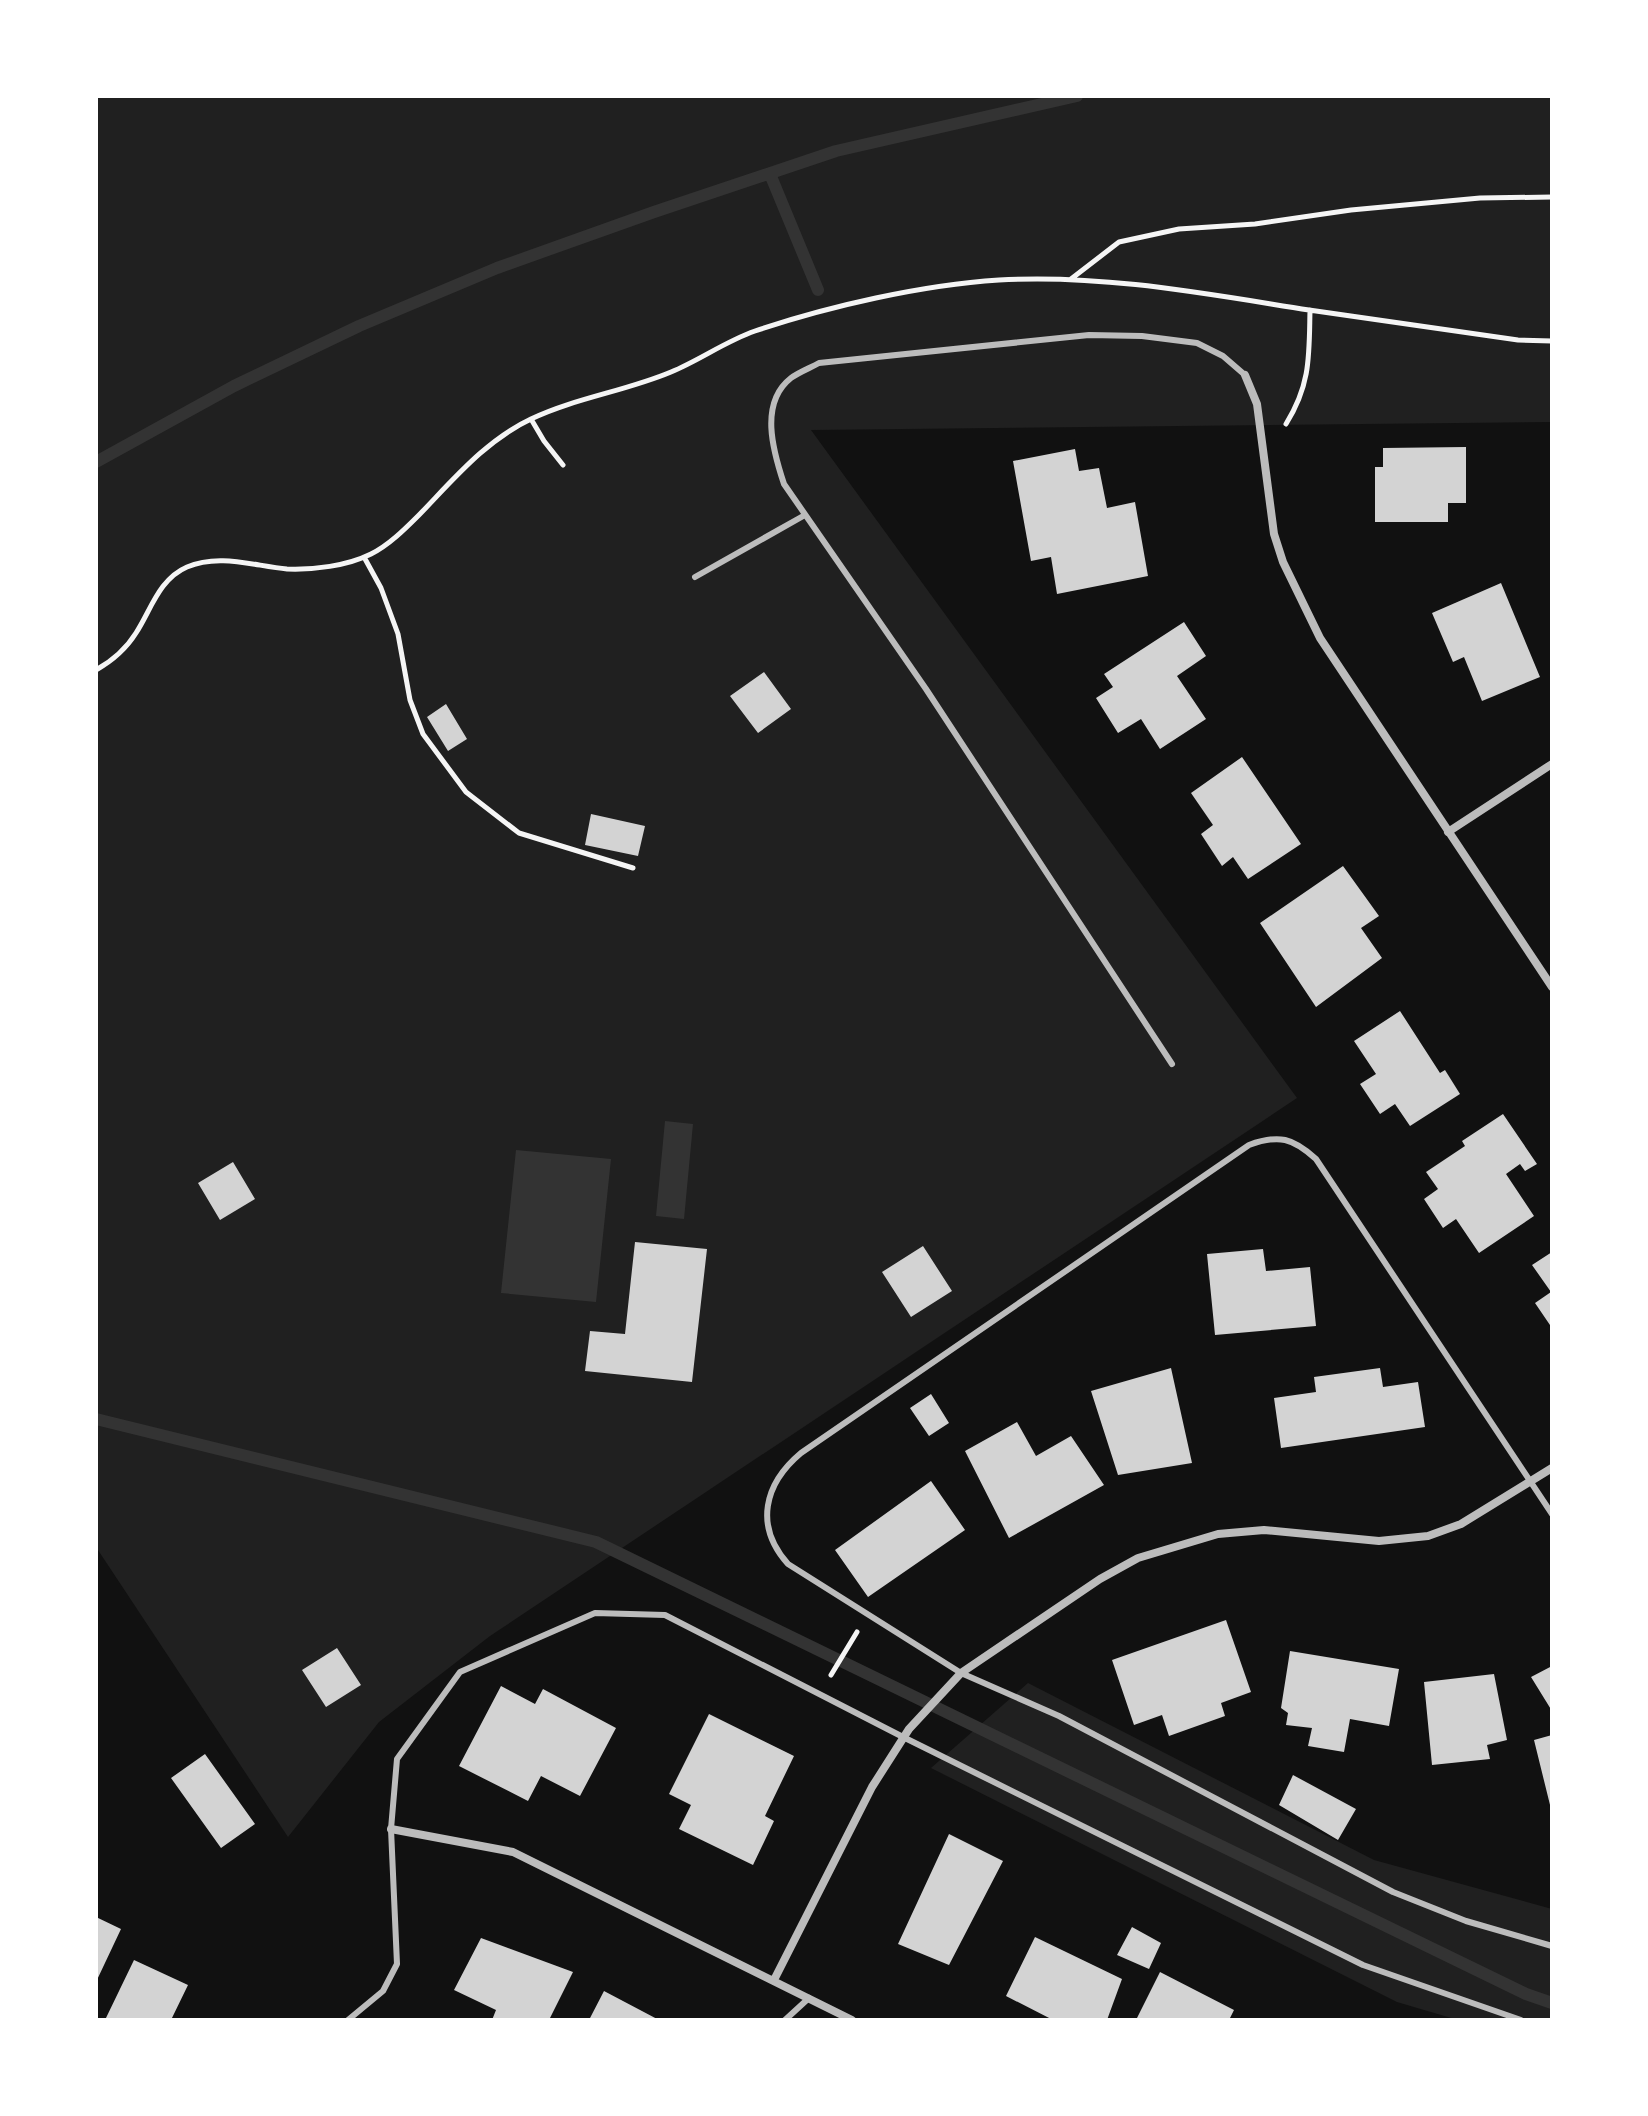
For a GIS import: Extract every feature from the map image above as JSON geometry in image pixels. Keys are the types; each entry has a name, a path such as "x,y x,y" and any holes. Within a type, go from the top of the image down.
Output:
{"street":[{"path":"1245,375 1257,404 1274,534 1298,596 1320,638 1552,987"},
{"path":"1448,832 1552,764"},
{"path":"774,1980 872,1787 903,1737 961,1673 1100,1579 1138,1558 1218,1534 1264,1530 1366,1541 1396,1541 1428,1536 1461,1524 1552,1468"},
{"path":"391,1829 513,1852 852,2020"}],"lane":[{"path":"1172,1064 926,689 784,484 775,455 771,418 776,397 790,378 819,363 1089,335 1142,336 1197,343 1223,356 1245,375"},
{"path":"695,577 805,515"},
{"path":"1552,1514 1316,1159 1300,1144 1282,1139 1265,1139 1249,1145 801,1453 774,1486 767,1508 768,1533 772,1544 788,1564 961,1673 1059,1716 1393,1892 1466,1921 1552,1946"},
{"path":"348,2020 383,1991 397,1964 391,1829 397,1759 460,1672 595,1613 665,1615 1363,1965 1521,2020"},
{"path":"785,2020 809,1998"}],"path":[{"path":"1070,279 1119,242 1179,229 1255,224 1351,210 1480,198 1552,197"},
{"path":"1266,455 1296,407 1308,374 1310,310"},
{"path":"531,419 563,465"},
{"path":"364,557 381,588 398,634 410,700 423,734 466,792 519,833 633,868"},
{"path":"827,1681 856,1634"}],"shaded area":[{"path":"96,96 1552,96 1552,422 811,430 1297,1098 490,1636 379,1722 288,1837 96,1547"},
{"path":"665,1121 693,1124 684,1219 656,1216"},
{"path":"516,1150 611,1159 596,1302 501,1293"},
{"path":"1028,1683 1374,1860 1552,1909 1552,2020 1458,2020 1397,2002 931,1768"}],"building":[{"path":"1466,447 1466,503 1448,503 1448,522 1375,522 1375,467 1383,467 1383,448"},
{"path":"1075,449 1079,471 1099,468 1107,508 1135,502 1148,576 1057,594 1051,557 1031,561 1013,461"},
{"path":"1501,583 1540,677 1482,701 1464,657 1453,662 1432,613"},
{"path":"1184,622 1206,656 1177,676 1206,719 1160,749 1141,719 1118,733 1096,698 1113,687 1104,674"},
{"path":"764,672 791,709 758,733 730,696"},
{"path":"446,704 467,739 448,751 427,717"},
{"path":"1242,757 1301,844 1248,879 1233,857 1222,866 1201,834 1213,825 1191,793"},
{"path":"591,814 645,826 638,856 585,845"},
{"path":"1343,866 1379,916 1361,928 1382,958 1316,1007 1260,923"},
{"path":"1400,1011 1440,1073 1445,1070 1460,1094 1410,1126 1395,1104 1380,1114 1360,1084 1376,1074 1354,1041"},
{"path":"1503,1114 1537,1164 1525,1171 1520,1164 1506,1174 1534,1216 1479,1253 1456,1219 1443,1228 1424,1199 1438,1189 1426,1172 1465,1146 1462,1141"},
{"path":"233,1162 255,1199 220,1220 198,1183"},
{"path":"635,1242 707,1249 692,1382 585,1371 590,1331 625,1334"},
{"path":"923,1246 952,1291 911,1317 882,1272"},
{"path":"1263,1249 1266,1271 1310,1267 1316,1326 1215,1335 1207,1254"},
{"path":"1552,1252 1552,1328 1535,1303 1551,1292 1532,1265"},
{"path":"1171,1368 1192,1463 1118,1475 1091,1391"},
{"path":"1380,1368 1383,1387 1418,1382 1425,1427 1281,1448 1274,1398 1316,1392 1314,1377"},
{"path":"931,1394 949,1423 929,1436 910,1408"},
{"path":"1017,1422 1036,1456 1071,1436 1104,1485 1009,1538 965,1451"},
{"path":"931,1481 965,1530 868,1597 835,1550"},
{"path":"1226,1620 1251,1692 1221,1703 1225,1716 1169,1736 1162,1715 1134,1725 1112,1660"},
{"path":"337,1648 361,1685 326,1707 302,1670"},
{"path":"1290,1651 1399,1669 1389,1726 1350,1719 1344,1752 1308,1746 1312,1728 1286,1725 1288,1713 1281,1708"},
{"path":"1552,1666 1552,1711 1531,1677"},
{"path":"1494,1674 1507,1740 1487,1745 1490,1759 1432,1765 1424,1682"},
{"path":"501,1686 535,1704 543,1689 616,1728 580,1796 541,1776 528,1801 459,1766"},
{"path":"709,1714 794,1756 765,1816 774,1821 753,1865 679,1829 691,1805 669,1794"},
{"path":"1552,1735 1552,1808 1551,1809 1534,1740"},
{"path":"205,1754 255,1824 221,1848 171,1778"},
{"path":"1293,1775 1356,1809 1338,1840 1279,1805"},
{"path":"949,1834 1003,1861 949,1965 898,1944"},
{"path":"96,1917 121,1929 96,1982"},
{"path":"1132,1927 1161,1943 1149,1969 1117,1955"},
{"path":"1035,1937 1122,1979 1107,2020 1053,2020 1006,1996"},
{"path":"481,1938 573,1972 549,2020 492,2020 496,2010 454,1990"},
{"path":"134,1960 188,1985 171,2020 105,2020"},
{"path":"1160,1972 1234,2010 1229,2020 1136,2020"},
{"path":"604,1991 659,2020 589,2020"}],"waterway":[{"path":"96,462 234,386 359,326 497,268 836,151 1077,96"},
{"path":"770,174 818,290"},
{"path":"96,1419 596,1542 1526,1994 1552,2003"}]}
